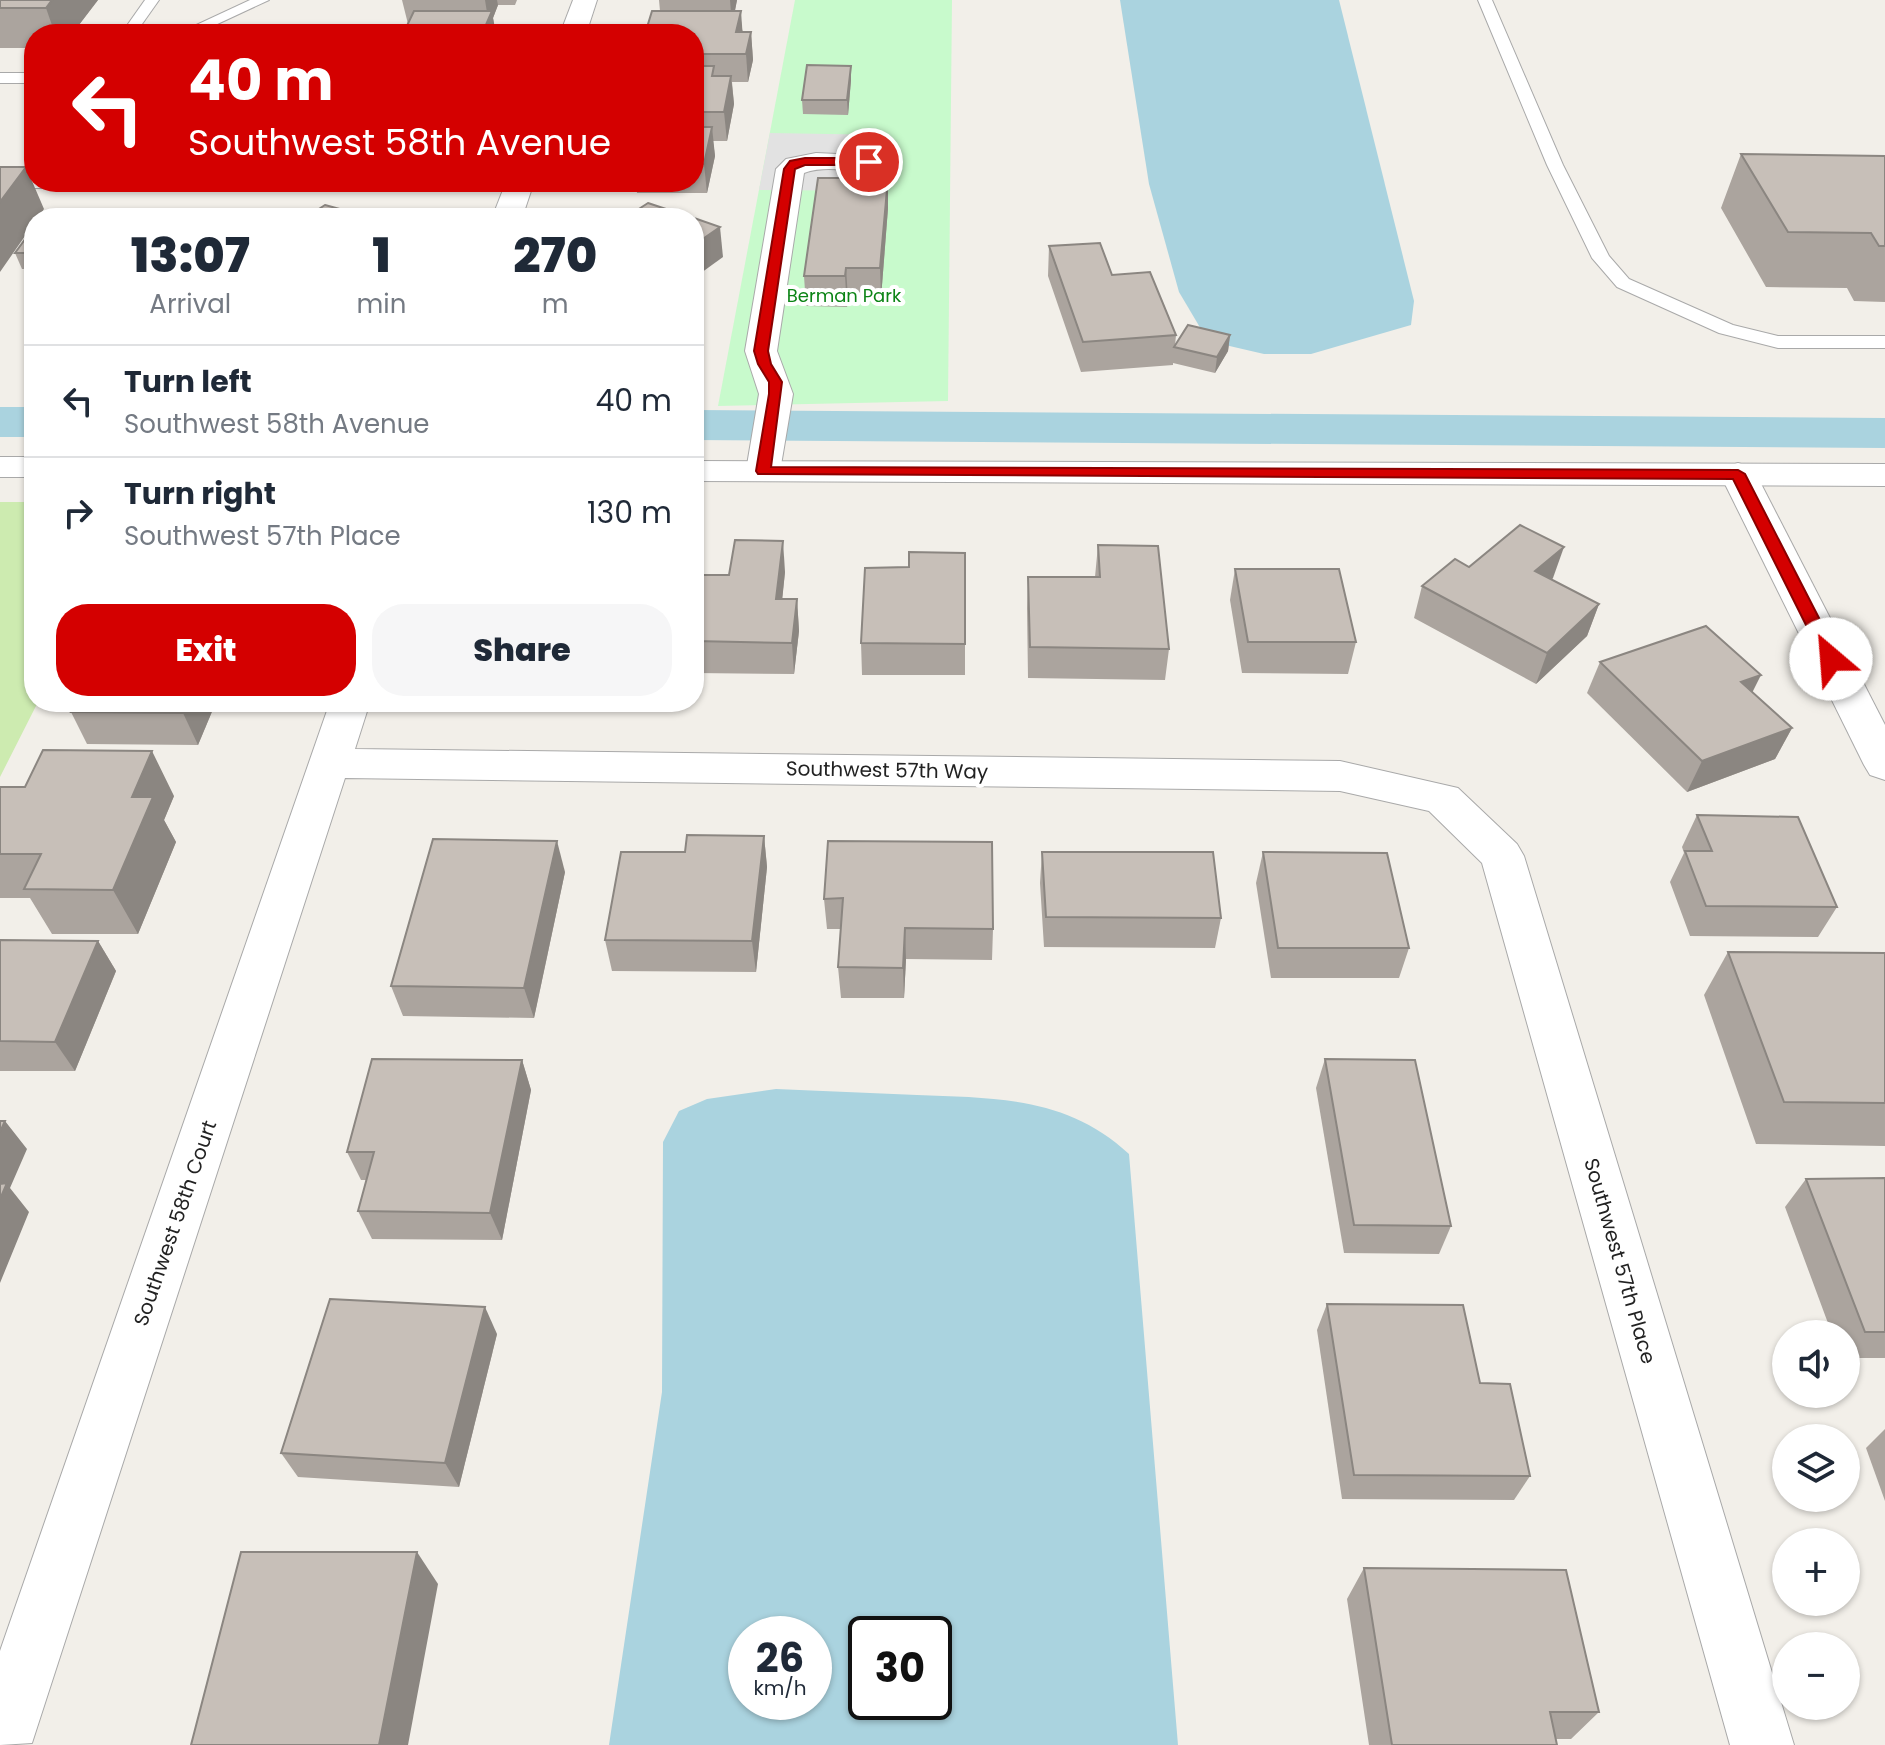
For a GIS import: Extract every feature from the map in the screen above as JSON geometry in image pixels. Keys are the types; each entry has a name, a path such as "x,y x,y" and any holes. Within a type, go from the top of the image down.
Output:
{"street":[{"path":"577,24 585,0"},
{"path":"764,464 776,394 775,382 761,351 790,169 795,164 805,162 869,162"},
{"path":"704,470 764,464 1885,475"},
{"path":"0,467 24,467"},
{"path":"1738,474 1885,765"},
{"name":"Southwest 58th Court","path":"0,1743 347,712"},
{"name":"Southwest 57th Way","path":"329,763 1340,776 1443,799"},
{"name":"Southwest 57th Place","path":"1443,799 1502,856 1762,1745"}],"lane":[{"path":"135,24 152,0"},
{"path":"207,24 262,0"},
{"path":"1485,0 1555,165 1601,258 1623,283 1726,329 1778,342 1885,342"},
{"path":"0,78 24,78"},
{"path":"0,183 24,183"}],"green space":[{"name":"Berman Park","path":"795,0 952,0 948,401 718,406"},
{"path":"0,502 24,502 24,712 33,712 0,777"}],"shaded area":[{"path":"770,133 887,135 882,191 759,190"}],"water":[{"path":"1120,0 1339,0 1414,301 1411,325 1311,354 1264,354 1208,341 1179,292 1149,184"},
{"path":"776,1089 1003,1100 1056,1111 1081,1121 1106,1135 1129,1154 1178,1745 609,1745 662,1392 663,1142 679,1111 707,1099"}],"building":[{"path":"0,0 52,0 46,8 0,8"},
{"path":"414,11 492,11 486,24 408,24"},
{"path":"652,11 741,11 736,32 751,32 746,54 704,54 704,24 648,24"},
{"path":"807,65 851,66 847,100 802,100"},
{"path":"704,66 714,66 712,76 731,76 724,112 704,112"},
{"path":"704,127 712,127 704,164"},
{"path":"1741,154 1885,156 1885,246 1879,246 1871,233 1788,232"},
{"path":"0,167 24,167 24,170 0,202"},
{"path":"818,178 888,178 880,268 846,268 845,276 804,276"},
{"path":"648,203 663,208 640,208"},
{"path":"704,221 720,227 704,238"},
{"path":"24,241 24,253 15,253"},
{"path":"1100,243 1112,275 1150,272 1176,335 1083,342 1049,246"},
{"path":"1188,325 1230,335 1217,357 1174,347"},
{"path":"1520,525 1564,547 1535,571 1599,604 1547,653 1422,586 1455,559 1469,567"},
{"path":"735,540 783,541 776,599 797,599 792,643 704,641 704,575 729,575"},
{"path":"1098,545 1158,546 1169,649 1030,647 1028,577 1100,577"},
{"path":"909,552 965,553 965,644 861,643 865,568 909,567"},
{"path":"1235,569 1339,569 1356,642 1248,642"},
{"path":"1706,626 1761,675 1741,682 1792,728 1702,761 1600,662"},
{"path":"71,712 183,712 183,713"},
{"path":"43,750 152,751 132,797 153,797 113,890 24,889 41,854 0,854 0,787 25,787"},
{"path":"1697,815 1798,817 1837,907 1706,906 1685,851 1712,851"},
{"path":"687,835 764,836 752,941 605,940 621,852 685,852"},
{"path":"433,839 557,841 524,988 391,986"},
{"path":"828,841 992,842 993,929 905,928 903,968 838,967 843,898 824,899"},
{"path":"1042,852 1213,852 1221,918 1046,917"},
{"path":"1263,852 1387,853 1409,948 1278,948"},
{"path":"0,940 98,941 55,1042 0,1041"},
{"path":"1728,952 1885,953 1885,1103 1784,1102"},
{"path":"372,1059 522,1060 490,1213 358,1211 374,1152 347,1152"},
{"path":"1325,1059 1415,1060 1451,1226 1354,1225"},
{"path":"1885,1178 1885,1332 1865,1332 1806,1179"},
{"path":"7,1183 0,1199 0,1184"},
{"path":"330,1299 485,1307 445,1463 281,1453"},
{"path":"1327,1304 1463,1305 1480,1383 1510,1384 1530,1476 1354,1475"},
{"path":"241,1552 417,1552 379,1745 191,1745"},
{"path":"1364,1568 1566,1570 1599,1712 1550,1712 1557,1745 1392,1745"}],"waterway":[{"path":"0,422 24,422"},
{"path":"704,425 1885,433"}],"route":[{"path":"869,162 805,162 795,164 790,169 761,351 765,364 772,372 776,394 763,471 1738,474 1831,659"}]}
